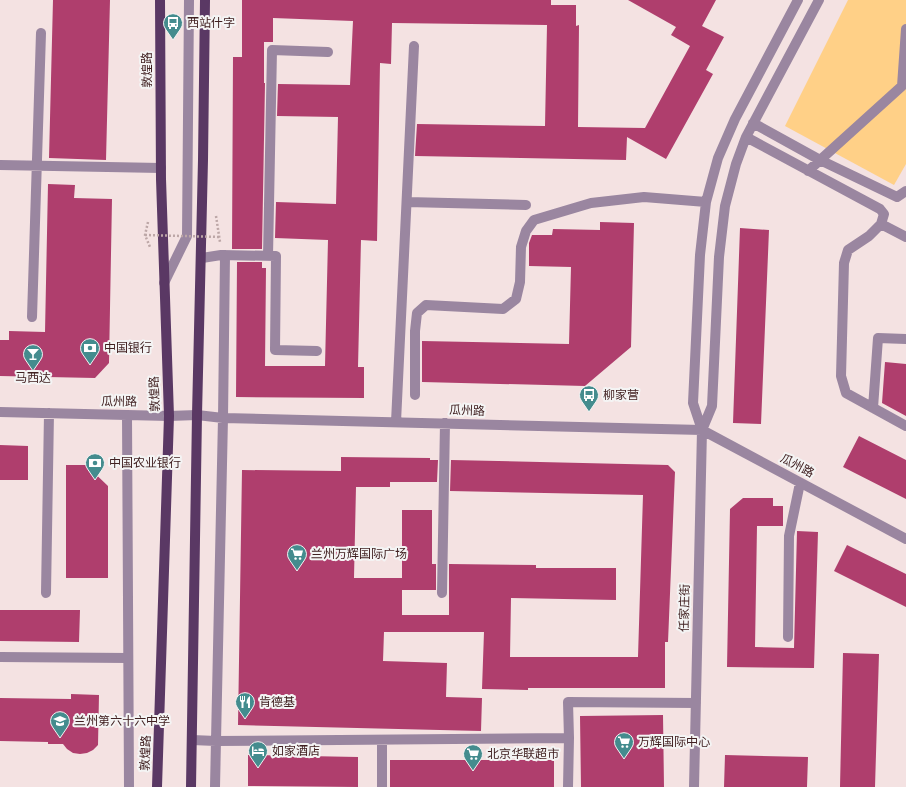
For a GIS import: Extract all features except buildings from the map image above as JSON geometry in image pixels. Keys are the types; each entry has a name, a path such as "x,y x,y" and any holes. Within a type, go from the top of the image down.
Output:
{"main road":[{"name":"敦煌路","path":"158,787 169,416 160,168 160,0"},
{"path":"191,787 197,415 202,258 205,0"}],"street":[{"path":"164,283 187,236 189,0"},
{"path":"702,430 693,404 700,255 706,202 718,158 735,119 798,0"},
{"path":"702,430 712,406 719,257 726,206 736,164 746,138 819,0"},
{"path":"808,171 902,86 906,29"},
{"path":"32,317 41,33"},
{"path":"396,422 414,46"},
{"path":"268,256 272,50 328,52"},
{"path":"754,123 820,160 897,197 906,191"},
{"path":"746,138 880,209 884,214 881,224 869,236 848,250 844,263 841,376 846,393 906,426"},
{"path":"0,165 160,168"},
{"path":"415,395 415,331 417,313 426,305 503,309 516,299 520,282 521,247 526,231 534,220 592,203 644,197 706,202"},
{"path":"407,202 526,205"},
{"path":"881,224 906,237"},
{"path":"202,258 224,255 276,256 275,350 317,351"},
{"path":"215,787 223,418 224,255"},
{"path":"873,408 878,338 906,339"},
{"name":"瓜州路","path":"0,412 169,416 197,415 223,418 702,430 906,539"},
{"path":"46,593 49,413"},
{"path":"127,415 129,787"},
{"path":"442,593 445,423"},
{"name":"任家庄街","path":"694,787 702,430"},
{"path":"788,638 789,536 800,483"},
{"path":"0,657 128,658"},
{"path":"568,787 568,702 696,703"},
{"path":"192,740 569,738"},
{"path":"382,740 382,787"}],"path":[{"path":"145,235 220,237"}],"shaded area":[{"path":"848,0 906,0 906,164 894,185 785,126"}],"place":[{"name":"西站什字","path":"173,40"},
{"name":"中国银行","path":"90,365"},
{"name":"马西达","path":"33,371"},
{"name":"柳家营","path":"589,412"},
{"name":"中国农业银行","path":"95,480"},
{"name":"兰州万辉国际广场","path":"297,571"},
{"name":"肯德基","path":"245,719"},
{"name":"兰州第六十六中学","path":"60,738"},
{"name":"万辉国际中心","path":"624,759"},
{"name":"如家酒店","path":"258,768"},
{"name":"北京华联超市","path":"473,771"}]}
